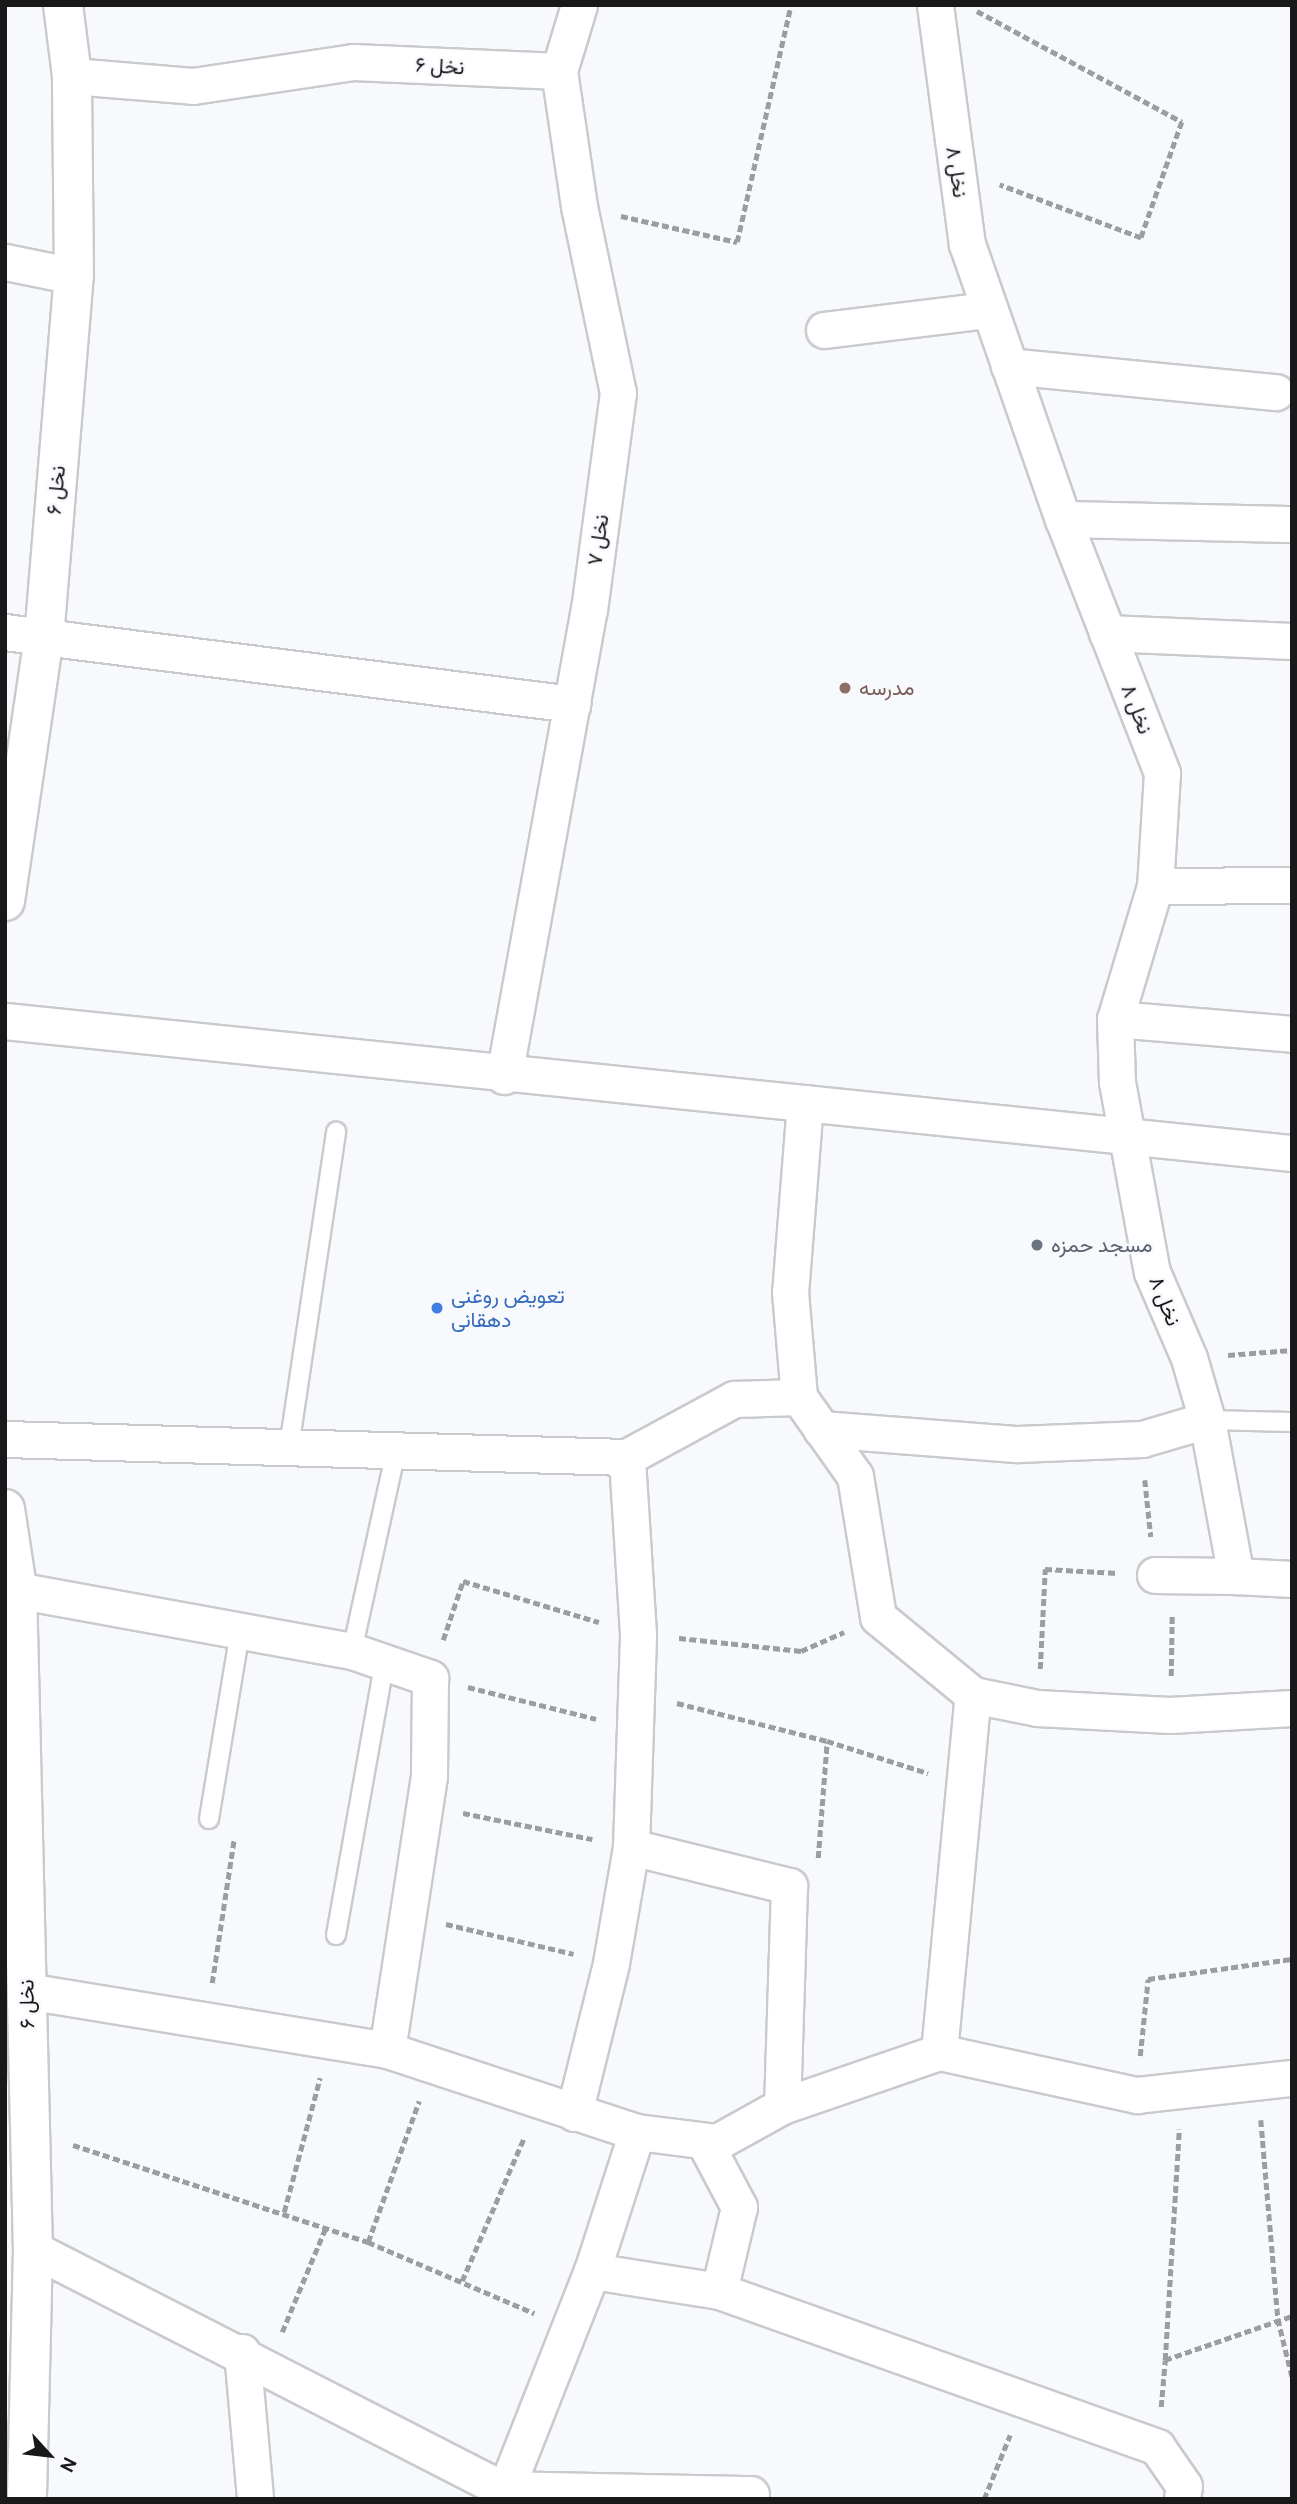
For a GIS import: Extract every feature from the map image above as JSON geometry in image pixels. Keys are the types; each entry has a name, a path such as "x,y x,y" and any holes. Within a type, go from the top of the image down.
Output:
{"street":[{"name":"نخل ۶","path":"5,901 44,638 74,276 72,76 63,5"},
{"name":"نخل ۷","path":"504,1076 572,704 618,393 579,206 559,71 579,5"},
{"name":"نخل ۸","path":"935,5 967,244 1063,519 1162,773 1155,886 1115,1019 1117,1082 1153,1272 1189,1358 1207,1420 1236,1576"},
{"name":"نخل ۶","path":"72,76 193,86 353,62 559,71"},
{"path":"5,262 74,276"},
{"path":"824,330 988,310"},
{"path":"1009,366 1276,392"},
{"path":"1063,519 1292,524"},
{"path":"5,632 572,704"},
{"path":"1107,633 1292,641"},
{"path":"1155,886 1292,885"},
{"path":"1115,1019 1292,1034"},
{"path":"5,1021 504,1076 805,1103 1292,1153"},
{"path":"805,1103 790,1292 799,1397 855,1476 878,1617 973,1695 1037,1708 1170,1715 1292,1707"},
{"path":"5,1439 627,1457 734,1399 799,1397"},
{"path":"821,1429 1018,1444 1142,1438 1207,1420"},
{"path":"575,2113 611,1963 631,1847 637,1730 638,1634 627,1457"},
{"name":"نخل ۶","path":"5,1509 11,1588 31,2137 33,2249 27,2499"},
{"path":"1164,1575 1292,1579"},
{"path":"11,1588 368,1656 430,1678 425,1805 387,2050"},
{"path":"939,2052 962,1784 973,1695"},
{"path":"631,1847 789,1886 782,2106"},
{"path":"27,1991 207,2018 387,2050 431,2067 637,2132 717,2143 782,2106 939,2052 1136,2095 1292,2078"},
{"path":"502,2494 567,2327 592,2271 637,2132"},
{"path":"704,2141 738,2207 719,2291"},
{"path":"33,2249 255,2358 502,2494 751,2494"},
{"path":"592,2271 719,2291 1157,2447 1184,2486 1182,2499"},
{"path":"254,2499 255,2358"}],"lane":[{"path":"289,1447 336,1132"},
{"path":"1207,1420 1292,1422"},
{"path":"336,1934 368,1656 396,1451"},
{"path":"209,1819 240,1632"}],"path":[{"path":"579,206 737,242 791,5"},
{"path":"957,169 1141,238 1182,122 967,5"},
{"path":"1189,1358 1292,1350"},
{"path":"1142,1438 1164,1575 1170,1715"},
{"path":"1037,1708 1045,1569 1164,1575"},
{"path":"637,1730 430,1678 463,1581 638,1634 800,1651 878,1617"},
{"path":"638,1694 827,1741 962,1784"},
{"path":"789,1886 817,1867 827,1741"},
{"path":"425,1805 631,1847"},
{"path":"207,2018 234,1839 209,1819"},
{"path":"408,1915 611,1963"},
{"path":"1136,2095 1147,1979 1292,1959"},
{"path":"284,2213 330,2040"},
{"path":"368,2242 431,2067"},
{"path":"1258,2081 1278,2319 1292,2376"},
{"path":"1157,2447 1166,2360 1182,2090"},
{"path":"462,2281 540,2101"},
{"path":"31,2137 104,2151 326,2227 462,2281 567,2327"},
{"path":"255,2358 326,2227"},
{"path":"1166,2360 1292,2316"},
{"path":"984,2499 1024,2399"}],"place":[{"name":"مدرسه","path":"845,688"},
{"name":"مسجد حمزه","path":"1037,1245"},
{"name":"تعویض روغنی دهقانی","path":"437,1308"}]}
